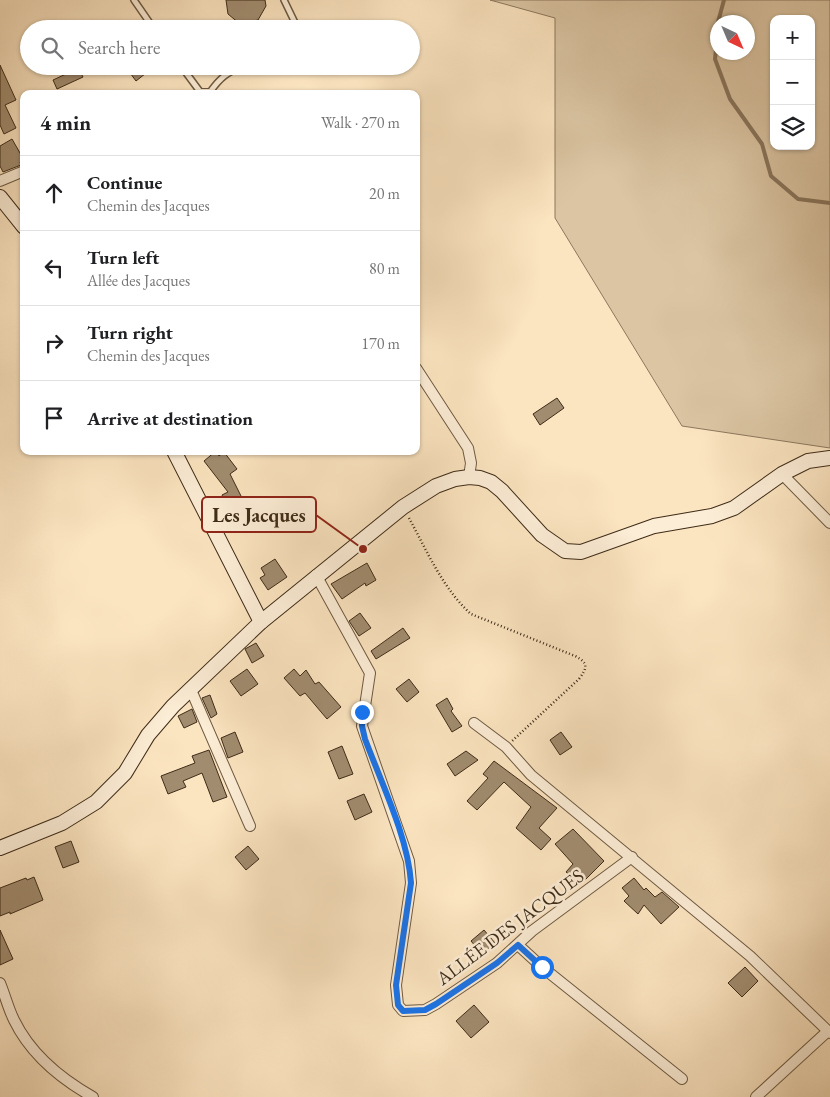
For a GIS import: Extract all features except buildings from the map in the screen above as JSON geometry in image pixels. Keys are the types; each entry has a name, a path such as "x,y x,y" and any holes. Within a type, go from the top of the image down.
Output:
{"main road":[{"path":"0,196 20,222"},
{"path":"176,455 261,622"},
{"path":"0,848 62,823 96,802 125,772 154,728 173,706 261,622 316,575 403,507 436,486 455,479 469,477 491,482 502,491 542,535 565,551 581,552 654,526 712,516 734,508 782,474 808,461 830,458"}],"street":[{"path":"0,182 20,173"},
{"path":"420,374 468,448 471,463 469,477"},
{"path":"782,474 830,524"},
{"name":"ALLÉE DES JACQUES","path":"316,575 370,673 362,726 409,862 411,883 396,985 398,1005 403,1011 425,1010 497,963 532,931 632,857"},
{"path":"191,690 250,826"},
{"path":"474,723 506,747 531,774 750,956 829,1032 756,1097"},
{"path":"518,945 542,967 682,1079"},
{"path":"0,983 14,1020 44,1061 75,1087 92,1097"}],"lane":[{"path":"134,0 148,20"},
{"path":"284,0 294,20"},
{"path":"189,75 202,90"},
{"path":"208,90 225,75"}],"path":[{"path":"403,507 449,589 460,604 471,614 575,656 584,660 586,664 586,669 579,679 506,747"}],"shaded area":[{"path":"490,0 830,0 830,448 682,426 555,218 555,18"}],"waterway":[{"path":"720,15 724,0"},
{"path":"715,60 730,99 762,144 771,176 798,199 830,203"}],"place":[{"name":"Les Jacques","path":"363,549"}],"route":[{"path":"362,712 362,726 365,739 409,862 411,883 396,985 398,1005 403,1011 425,1010 497,963 518,945 542,967"}]}
